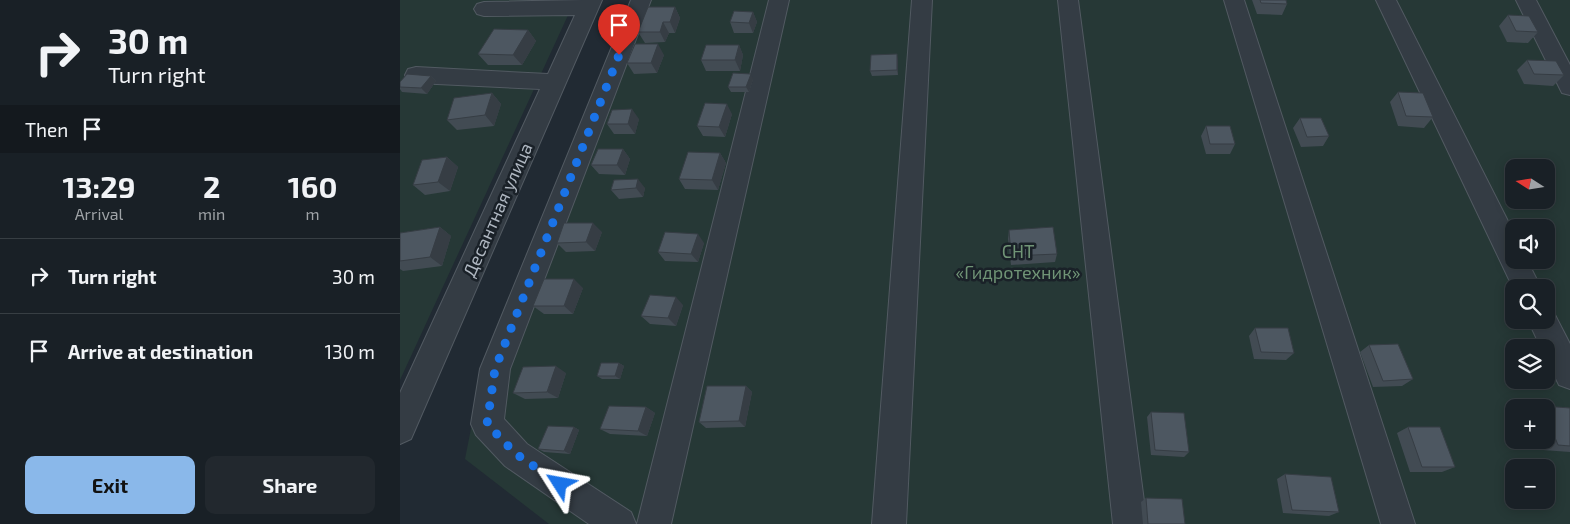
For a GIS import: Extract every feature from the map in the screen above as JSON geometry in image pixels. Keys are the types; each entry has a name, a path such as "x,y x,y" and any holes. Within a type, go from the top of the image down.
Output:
{"street":[{"path":"619,524 516,454 487,424 495,369 641,0"},
{"path":"654,524 779,0"},
{"path":"889,524 922,0"},
{"path":"1068,0 1130,524"},
{"path":"1234,0 1398,524"},
{"path":"1386,0 1523,279"},
{"path":"1526,0 1570,87"},
{"path":"484,9 590,4"},
{"name":"Десантная улица","path":"402,424 590,4"},
{"path":"416,75 555,82"},
{"path":"1547,329 1570,375"}],"green space":[{"path":"400,0 575,0 400,380"},
{"name":"СНТ «Гидротехник»","path":"631,0 1570,0 1570,524 549,524 465,459 476,403"}],"building":[{"path":"1260,0 1286,0 1287,4 1261,3"},
{"path":"648,7 675,7 670,22 663,22 660,32 638,32"},
{"path":"734,11 753,12 749,23 730,22"},
{"path":"1508,15 1529,16 1538,32 1516,31"},
{"path":"494,29 528,30 513,55 478,54"},
{"path":"635,44 658,44 651,63 627,63"},
{"path":"706,45 739,45 735,60 701,60"},
{"path":"897,54 897,70 870,71 871,55"},
{"path":"1527,60 1556,61 1564,75 1534,74"},
{"path":"733,73 751,74 746,87 728,87"},
{"path":"407,74 431,76 421,88 400,87 400,82"},
{"path":"1398,92 1423,93 1433,117 1406,116"},
{"path":"492,93 485,115 447,120 454,98"},
{"path":"705,103 727,104 719,127 697,126"},
{"path":"632,109 628,124 607,124 612,110"},
{"path":"1300,118 1321,118 1329,136 1307,137"},
{"path":"1206,126 1230,126 1235,144 1210,144"},
{"path":"598,149 623,149 617,165 591,165"},
{"path":"688,152 720,153 712,180 679,179"},
{"path":"447,157 438,182 413,185 422,160"},
{"path":"638,179 636,188 611,190 614,180"},
{"path":"564,223 593,223 586,242 557,243"},
{"path":"440,227 430,257 400,261 400,233"},
{"path":"1053,227 1057,254 1011,256 1009,230"},
{"path":"665,232 698,234 691,254 658,252"},
{"path":"544,279 574,279 564,306 533,306"},
{"path":"650,295 676,297 668,318 641,316"},
{"path":"1255,328 1288,328 1294,353 1261,352"},
{"path":"1398,344 1413,379 1383,381 1369,345"},
{"path":"601,363 619,363 615,376 597,376"},
{"path":"556,366 547,392 513,393 523,367"},
{"path":"707,386 746,386 739,421 699,422"},
{"path":"609,406 646,407 638,431 600,429"},
{"path":"1555,407 1570,408 1570,446 1558,445 1555,438"},
{"path":"1151,412 1184,413 1189,452 1155,450"},
{"path":"548,426 574,427 564,451 538,449"},
{"path":"1408,427 1440,427 1455,467 1422,467"},
{"path":"1285,474 1331,477 1339,512 1292,510"},
{"path":"1146,498 1182,499 1185,524 1148,524"}],"route":[{"path":"560,484 516,454 487,424 495,369 619,55"}]}
